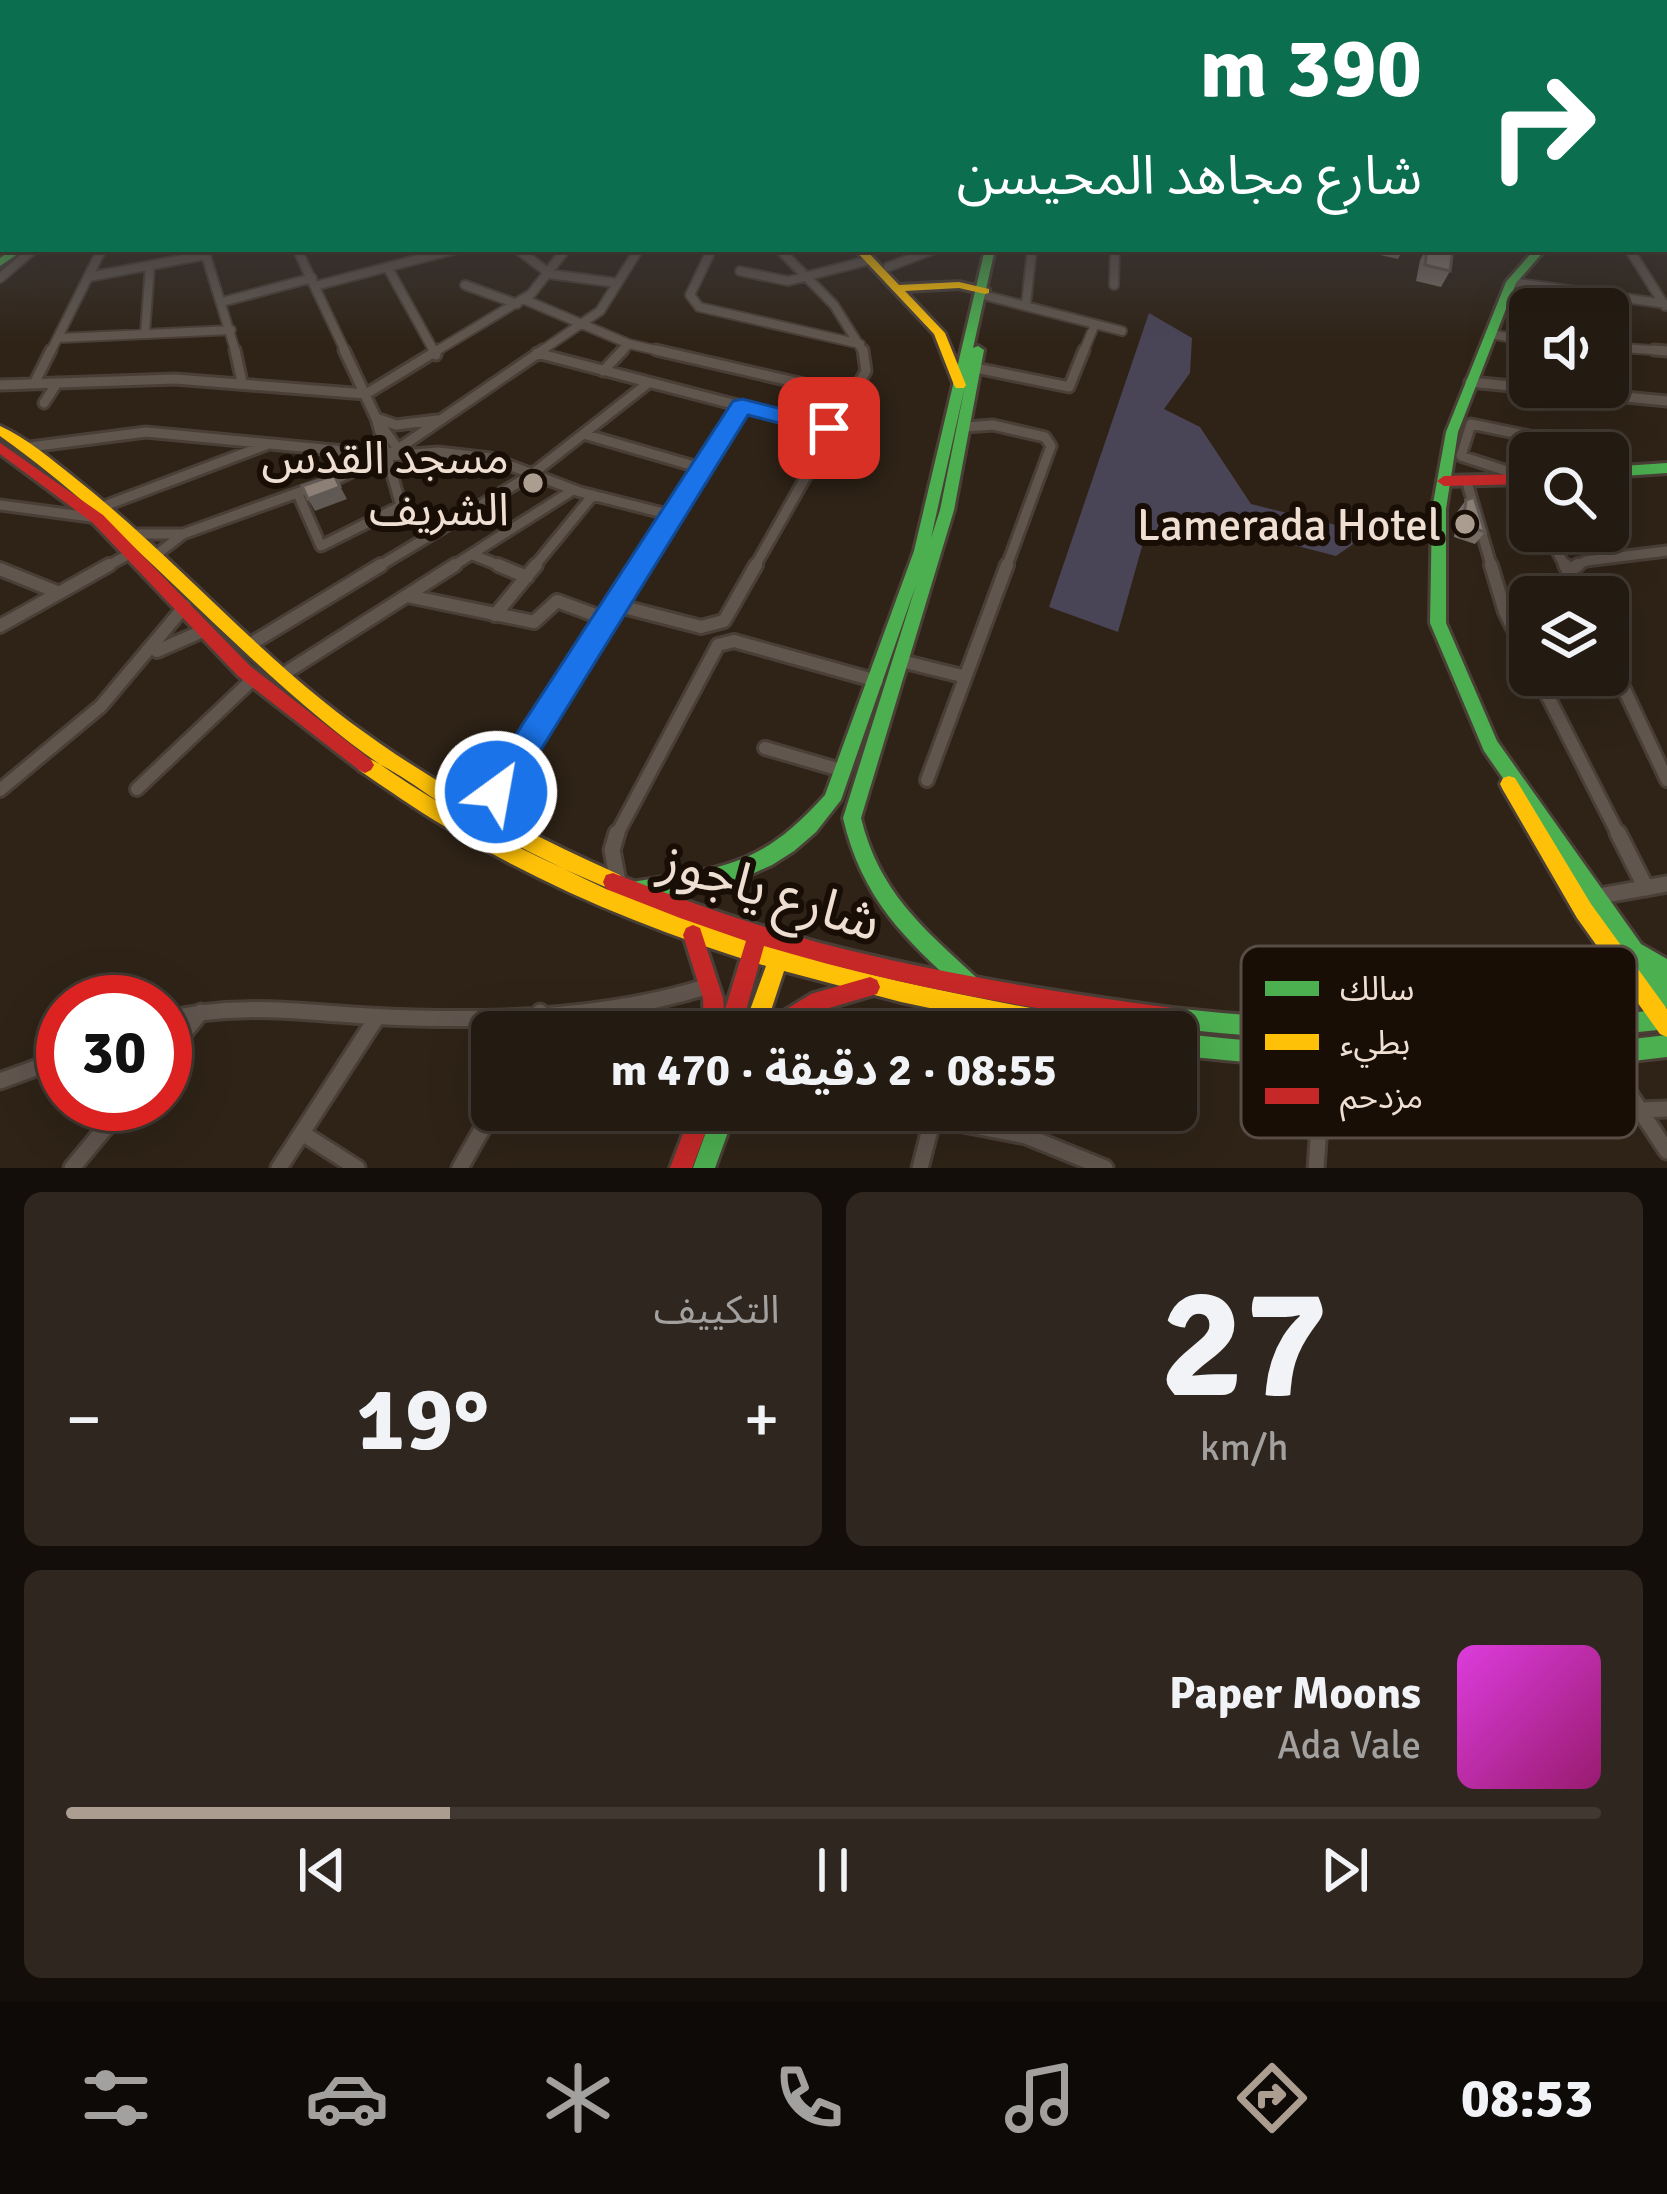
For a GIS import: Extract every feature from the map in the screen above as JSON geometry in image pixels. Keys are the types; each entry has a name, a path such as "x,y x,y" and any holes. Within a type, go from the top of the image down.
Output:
{"main road":[{"path":"1538,252 1511,282 1469,382 1448,456 1438,623 1461,685 1496,754 1584,910 1610,946"},
{"path":"866,253 888,266 939,333 961,388"},
{"path":"866,253 906,291 942,288 986,294"},
{"path":"972,987 898,919 872,882 853,835 854,805 901,661 939,509 967,427 989,254"},
{"path":"946,485 961,388 986,294"},
{"name":"شارع ياجوز","path":"0,430 30,447 104,512 133,552 253,680 428,807 520,858 693,935 778,963 991,1011"},
{"name":"شارع ياجوز","path":"0,447 135,534 279,677 344,730 479,820 625,888 843,962 972,987 1241,1028"},
{"path":"1448,456 1470,483"},
{"path":"1629,470 1667,467"},
{"path":"1444,484 1509,481"},
{"path":"625,888 751,871 806,833 832,800 844,771 939,509"},
{"path":"1496,754 1634,946"},
{"path":"832,800 854,805"},
{"path":"735,1011 758,933"},
{"path":"693,935 710,986 713,1011"},
{"path":"761,1011 784,940"},
{"path":"1637,950 1667,998"},
{"path":"1639,953 1667,970"},
{"path":"1637,982 1666,1022"},
{"path":"801,1011 818,1000 875,986"},
{"path":"1197,1046 1241,1051"},
{"path":"1637,1049 1667,1046"},
{"path":"681,1168 696,1131"},
{"path":"704,1168 717,1131"}],"street":[{"path":"0,278 30,252"},
{"path":"34,384 101,252"},
{"path":"88,277 205,252 231,330 242,382"},
{"path":"299,252 376,418 398,449"},
{"path":"222,302 388,268 433,252"},
{"path":"521,252 550,274 617,283"},
{"path":"0,385 242,382 366,394 520,302 550,274 564,252"},
{"path":"156,555 183,534 298,494 368,465 380,452 398,449 585,322 605,305 637,252"},
{"path":"711,252 690,295 699,308 860,344"},
{"path":"616,605 700,627 724,621 867,366 860,344 782,252"},
{"path":"888,266 933,252"},
{"path":"1026,304 1032,252"},
{"path":"1114,252 1114,285"},
{"path":"1631,252 1666,306"},
{"path":"740,271 783,281 805,278 866,253"},
{"path":"145,333 150,266"},
{"path":"388,268 436,355"},
{"path":"1511,282 1666,306"},
{"path":"465,285 585,322 629,344 851,395"},
{"path":"986,294 1122,331"},
{"path":"976,368 1069,387 1095,324"},
{"path":"60,338 231,330"},
{"path":"1490,334 1509,337"},
{"path":"603,370 629,344"},
{"path":"1629,348 1667,351"},
{"path":"537,353 829,428"},
{"path":"1469,382 1667,401"},
{"path":"44,403 57,383"},
{"path":"247,646 531,475 647,384"},
{"path":"479,820 742,406"},
{"path":"970,407 993,425"},
{"path":"376,418 410,426 446,418"},
{"path":"298,494 316,543 328,545 402,503 380,452 376,418"},
{"path":"1509,474 1461,456 1471,423 1512,432"},
{"path":"927,780 1051,446 1045,437 993,425 967,427"},
{"path":"30,447 146,432 380,452 468,454 573,490 671,515"},
{"path":"587,435 701,467"},
{"path":"0,505 104,512 270,444"},
{"path":"1470,483 1509,620"},
{"path":"279,677 573,490"},
{"path":"495,615 593,496"},
{"path":"135,534 183,534"},
{"path":"1571,569 1586,561 1667,551"},
{"path":"0,626 133,552"},
{"path":"1560,552 1574,576"},
{"path":"472,555 527,577"},
{"path":"0,569 57,592"},
{"path":"408,596 534,622 557,601 606,620"},
{"path":"0,790 84,721 154,652 185,606"},
{"path":"0,610 14,615"},
{"path":"154,652 205,630"},
{"path":"625,888 612,850 617,832 718,645 734,640 877,681"},
{"path":"901,661 962,676"},
{"path":"137,789 253,680"},
{"path":"1629,695 1663,760 1667,780"},
{"path":"1548,696 1646,888"},
{"path":"765,748 844,771"},
{"path":"1600,896 1667,884"},
{"path":"550,1011 655,1001 710,986"},
{"path":"964,1011 966,1006"},
{"path":"192,1023 203,1010"},
{"path":"192,1013 471,1014"},
{"path":"279,1168 377,1017"},
{"path":"0,1081 36,1068"},
{"path":"1637,1104 1667,1151"},
{"path":"1641,1110 1667,1109"},
{"path":"73,1168 103,1131"},
{"path":"460,1168 482,1131"},
{"path":"920,1168 930,1131"},
{"path":"1004,1131 1105,1168"},
{"path":"302,1133 357,1168"},
{"path":"1316,1168 1318,1138"}],"shaded area":[{"path":"1149,313 1192,338 1190,373 1164,409 1200,427 1251,504 1369,533 1336,556 1207,523 1145,536 1118,632 1049,607"}],"building":[{"path":"1427,252 1453,252 1450,271 1425,265"},
{"path":"334,475 340,487 308,499 302,486"},
{"path":"1474,497 1485,532 1463,525 1466,500"}],"traffic: fast":[{"path":"0,263 16,252"},
{"path":"632,891 719,876 766,859 788,845 832,800 921,551 989,252"},
{"path":"1538,252 1511,282 1452,432 1439,509 1438,623 1490,746 1630,946"},
{"path":"970,985 881,891 858,845 852,818 947,510 978,350"},
{"path":"1629,471 1667,468"},
{"path":"1639,953 1667,970"},
{"path":"1637,955 1667,998"},
{"path":"1637,1022 1667,1019"},
{"path":"1197,1021 1241,1026"},
{"path":"1197,1046 1241,1051"},
{"path":"1637,1050 1667,1046"},
{"path":"704,1168 717,1131"}],"traffic: slow":[{"path":"862,252 939,333 960,385"},
{"path":"899,288 959,285 985,291"},
{"path":"0,430 129,531 288,681 363,742 466,809 613,882"},
{"path":"365,765 451,821 627,908 808,968 989,1011"},
{"path":"1509,784 1609,946"},
{"path":"760,1011 780,955"},
{"path":"1637,985 1667,1027"}],"traffic: jam":[{"path":"0,447 98,519 244,671 365,765"},
{"path":"1444,481 1509,479"},
{"path":"613,882 748,932 888,970 1125,1011"},
{"path":"735,1011 758,933"},
{"path":"693,935 714,1011"},
{"path":"802,1011 818,1001 870,987"},
{"path":"681,1168 695,1131"}],"place":[{"name":"مسجد القدس الشريف","path":"533,483"},
{"name":"Lamerada Hotel","path":"1465,524"}],"route":[{"path":"496,792 742,406 829,428"}]}
